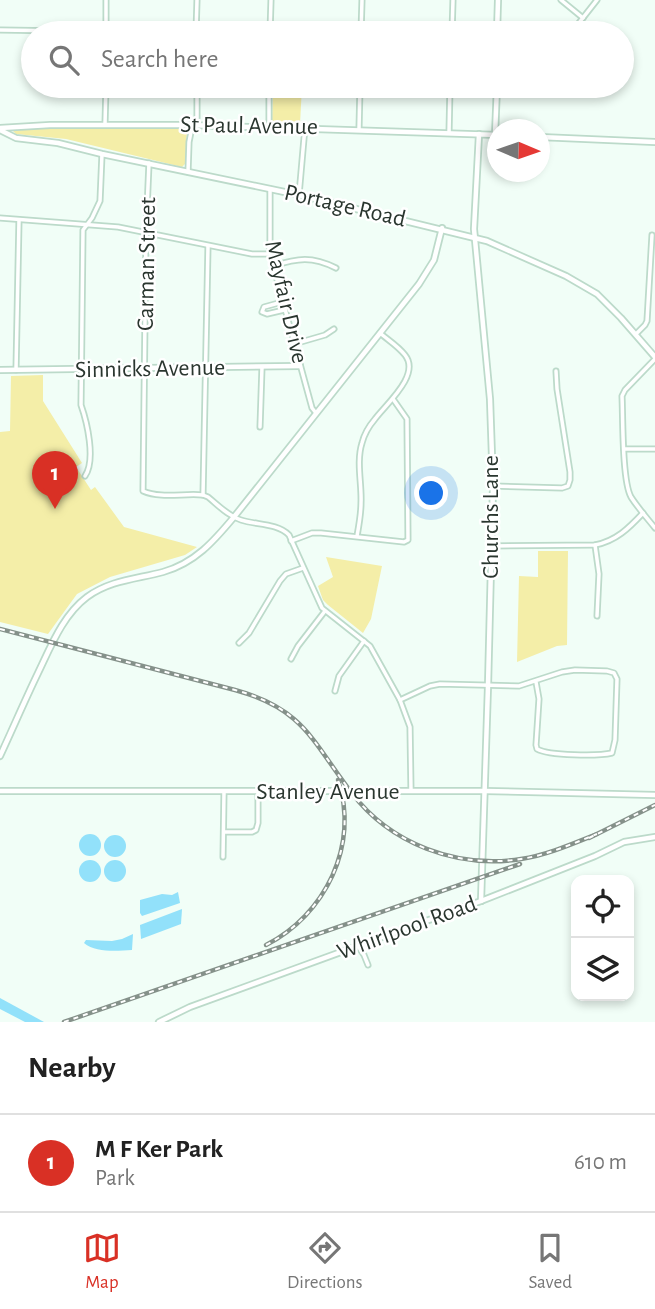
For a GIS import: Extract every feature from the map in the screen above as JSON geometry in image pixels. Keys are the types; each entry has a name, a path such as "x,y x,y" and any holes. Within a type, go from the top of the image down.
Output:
{"street":[{"path":"106,0 106,21"},
{"path":"197,0 198,21"},
{"path":"270,21 271,0"},
{"path":"362,0 362,21"},
{"path":"452,21 453,0"},
{"path":"497,21 498,0"},
{"path":"561,0 583,18"},
{"path":"581,21 597,0"},
{"path":"0,30 21,30"},
{"path":"105,124 106,98"},
{"path":"188,172 189,142 197,118 197,98"},
{"path":"269,98 269,127"},
{"path":"359,129 360,98"},
{"path":"449,133 450,98"},
{"path":"496,98 496,119"},
{"name":"St Paul Avenue","path":"0,129 105,124 305,127 487,134"},
{"path":"299,195 305,127"},
{"name":"Portage Road","path":"0,129 16,138 58,143 299,195 475,237 522,255 597,294 655,358"},
{"name":"Churchs Lane","path":"479,134 475,237 489,399 493,486 481,901"},
{"path":"550,137 655,142"},
{"path":"85,475 89,471 90,437 81,405 83,230 100,201 102,153"},
{"name":"Carman Street","path":"149,163 143,491 147,494 203,495"},
{"name":"Mayfair Drive","path":"270,189 270,254 312,408 316,413"},
{"path":"0,218 118,227 252,254 270,254"},
{"path":"16,370 19,220"},
{"path":"0,755 52,642 77,606 96,591 113,583 174,568 201,553 234,517 419,284 434,260 442,229"},
{"path":"636,334 647,321 652,235"},
{"path":"208,246 203,495 234,517 285,531 322,608 364,641 376,655 400,700 410,727 411,791"},
{"path":"273,266 303,258 336,268"},
{"path":"282,302 264,307 262,312 267,314 284,310"},
{"path":"294,344 325,335 334,329"},
{"path":"358,536 361,445 366,432 407,378 408,361 405,355 380,333"},
{"path":"655,358 622,396 628,488 655,528"},
{"name":"Sinnicks Avenue","path":"0,370 300,366"},
{"path":"260,427 262,367"},
{"path":"493,486 568,486 570,472 556,371"},
{"path":"291,541 316,533 404,542 408,540 407,419 393,399"},
{"path":"624,449 655,449"},
{"path":"492,546 595,545 611,541 628,529 643,513"},
{"path":"595,545 599,574 597,616"},
{"path":"239,643 249,633 286,574 303,568"},
{"path":"291,659 325,611"},
{"path":"335,691 339,676 364,641"},
{"path":"400,700 429,686 440,684 519,686 562,672 607,671 614,673 617,678 615,743 612,753 544,752 537,749 539,699 536,682"},
{"name":"Stanley Avenue","path":"0,791 485,791 655,795"},
{"path":"223,858 224,792"},
{"path":"224,832 256,830 258,792"},
{"name":"Whirlpool Road","path":"159,1022 190,1007 481,901 624,842 655,837"},
{"path":"358,946 368,965"}],"shaded area":[{"path":"273,98 301,98 300,124 272,122"},
{"path":"40,127 186,127 186,163 182,167 66,139 16,134 13,131"},
{"path":"43,375 43,401 82,463 76,467 91,490 95,487 124,527 197,547 185,555 110,577 77,594 48,634 0,622 0,432 10,431 11,376"},
{"path":"538,551 568,551 567,645 557,646 517,662 519,576 538,577"},
{"path":"326,557 382,566 371,619 363,633 323,600 318,586 333,577"}],"water":[{"path":"90,834 100,841 101,845 94,855 90,856 80,849 79,845 86,835"},
{"path":"115,835 125,842 126,846 119,856 115,857 105,850 104,846 111,836"},
{"path":"90,860 100,867 101,871 94,881 90,882 80,875 79,871 86,861"},
{"path":"115,860 125,867 126,871 119,881 115,882 105,875 104,871 111,861"},
{"path":"178,892 180,903 142,916 140,913 140,900"},
{"path":"182,909 181,924 141,939 140,925"},
{"path":"133,934 132,950 101,950 84,943 86,940 112,941"},
{"path":"0,998 44,1022 25,1022 0,1009"}],"railway":[{"path":"0,629 235,690 277,707 304,729 367,810 385,826 427,849 473,860 521,859 559,849 597,834"},
{"path":"266,945 305,916 321,897 332,876 344,829 344,805 338,780"},
{"path":"589,838 655,805"},
{"path":"64,1022 520,864"}],"place":[{"name":"M F Ker Park","path":"55,509"}]}
